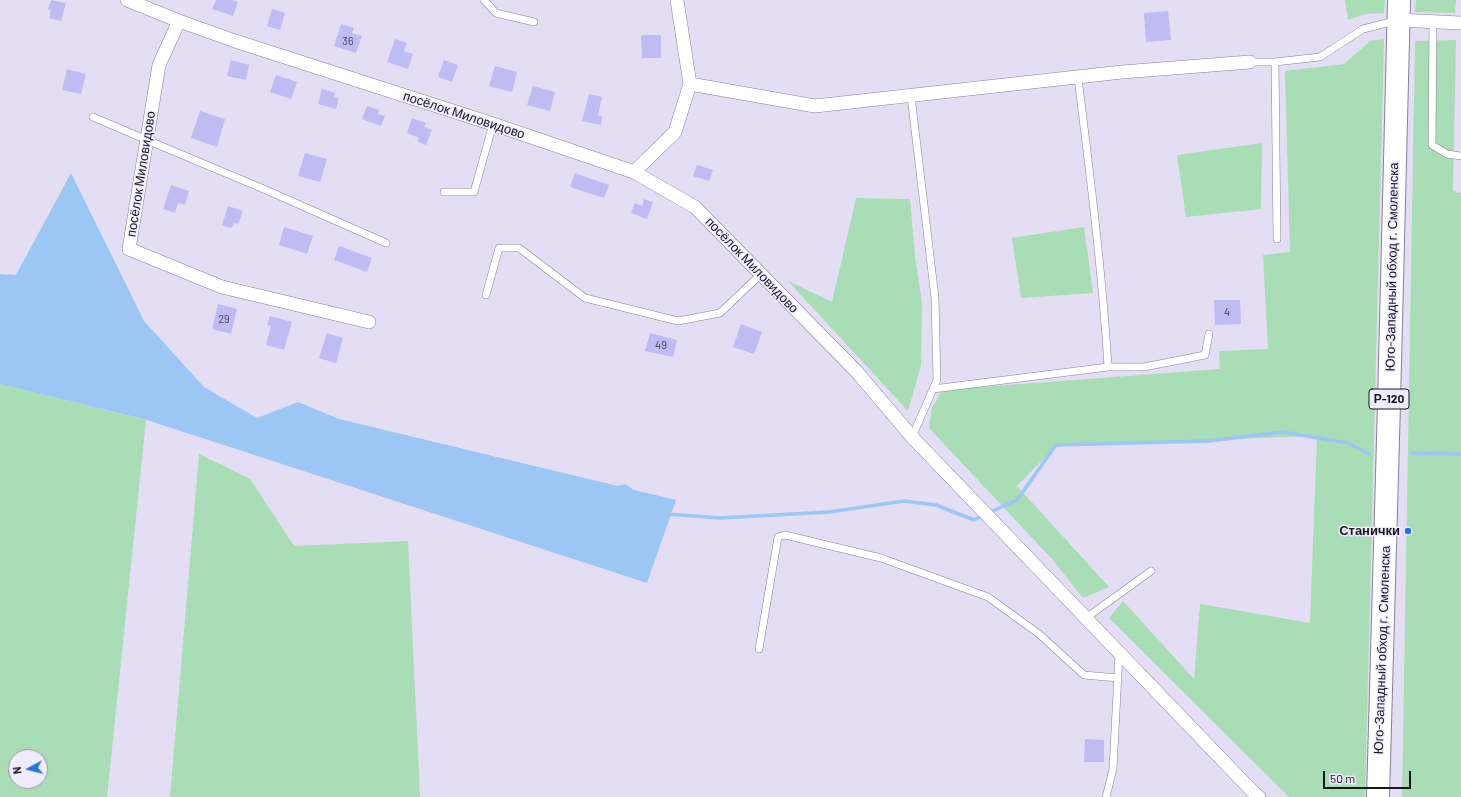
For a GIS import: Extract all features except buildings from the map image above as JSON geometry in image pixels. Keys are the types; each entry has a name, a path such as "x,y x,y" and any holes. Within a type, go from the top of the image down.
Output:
{"highway":[{"name":"Юго-Западный обход г. Смоленска","path":"1378,797 1389,418 1398,10"}],"street":[{"name":"посёлок Миловидово","path":"127,0 235,41 493,124 634,172 695,207 857,372 912,437 1259,797"},
{"path":"634,172 675,132 690,84 677,0"},
{"path":"1398,10 1433,22 1461,23"},
{"name":"посёлок Миловидово","path":"180,21 159,65 129,249 222,287 369,322"},
{"path":"690,84 815,106 1122,72 1250,62"}],"lane":[{"path":"484,0 496,13 534,22"},
{"path":"1250,62 1275,62 1320,57 1363,29 1398,10"},
{"path":"1433,22 1432,145 1447,154 1461,156"},
{"path":"1275,62 1277,239"},
{"path":"1078,78 1095,213 1104,301 1108,367"},
{"path":"911,96 934,298 937,380 912,437"},
{"path":"93,117 266,190 386,243"},
{"path":"444,192 474,192 493,124"},
{"path":"486,295 499,248 519,248 586,298 678,321 720,313 761,274"},
{"path":"933,389 1108,367 1144,367 1205,355 1209,334"},
{"path":"759,649 778,537 784,535 881,558 988,597 1039,634 1072,666 1084,675 1118,678"},
{"path":"1086,618 1151,571"},
{"path":"1106,797 1113,769 1119,653"}],"green space":[{"path":"1345,0 1385,0 1384,13 1365,14 1348,20"},
{"path":"1416,0 1456,0 1455,13 1415,12"},
{"path":"1384,39 1365,797 1289,797 1109,618 1123,601 1194,679 1200,604 1310,623 1317,436 1057,445 1017,486 1109,587 1083,598 1052,559 929,428 932,408 942,390 1220,369 1219,351 1268,349 1263,255 1290,252 1285,71 1344,64 1370,41"},
{"path":"1456,40 1453,191 1461,193 1461,797 1402,797 1415,41"},
{"path":"1262,143 1261,209 1186,217 1177,155"},
{"path":"856,198 910,199 915,256 922,303 921,365 908,411 788,281 832,302"},
{"path":"1084,227 1093,293 1021,298 1012,238"},
{"path":"0,384 146,420 107,797 0,797"},
{"path":"199,454 250,479 294,546 408,541 420,797 170,797"}],"water":[{"path":"71,173 144,321 204,387 257,418 298,402 339,419 676,500 647,583 147,420 0,384 0,274 16,275"}],"waterway":[{"path":"988,513 1017,500 1056,445 1208,441 1283,432 1348,443 1369,454"},
{"path":"1412,453 1461,454"},
{"path":"616,488 625,486 632,491"},
{"path":"668,514 720,518 829,512 904,501 936,505 974,520 982,516"}],"place":[{"name":"Станички","path":"1408,531"}]}
